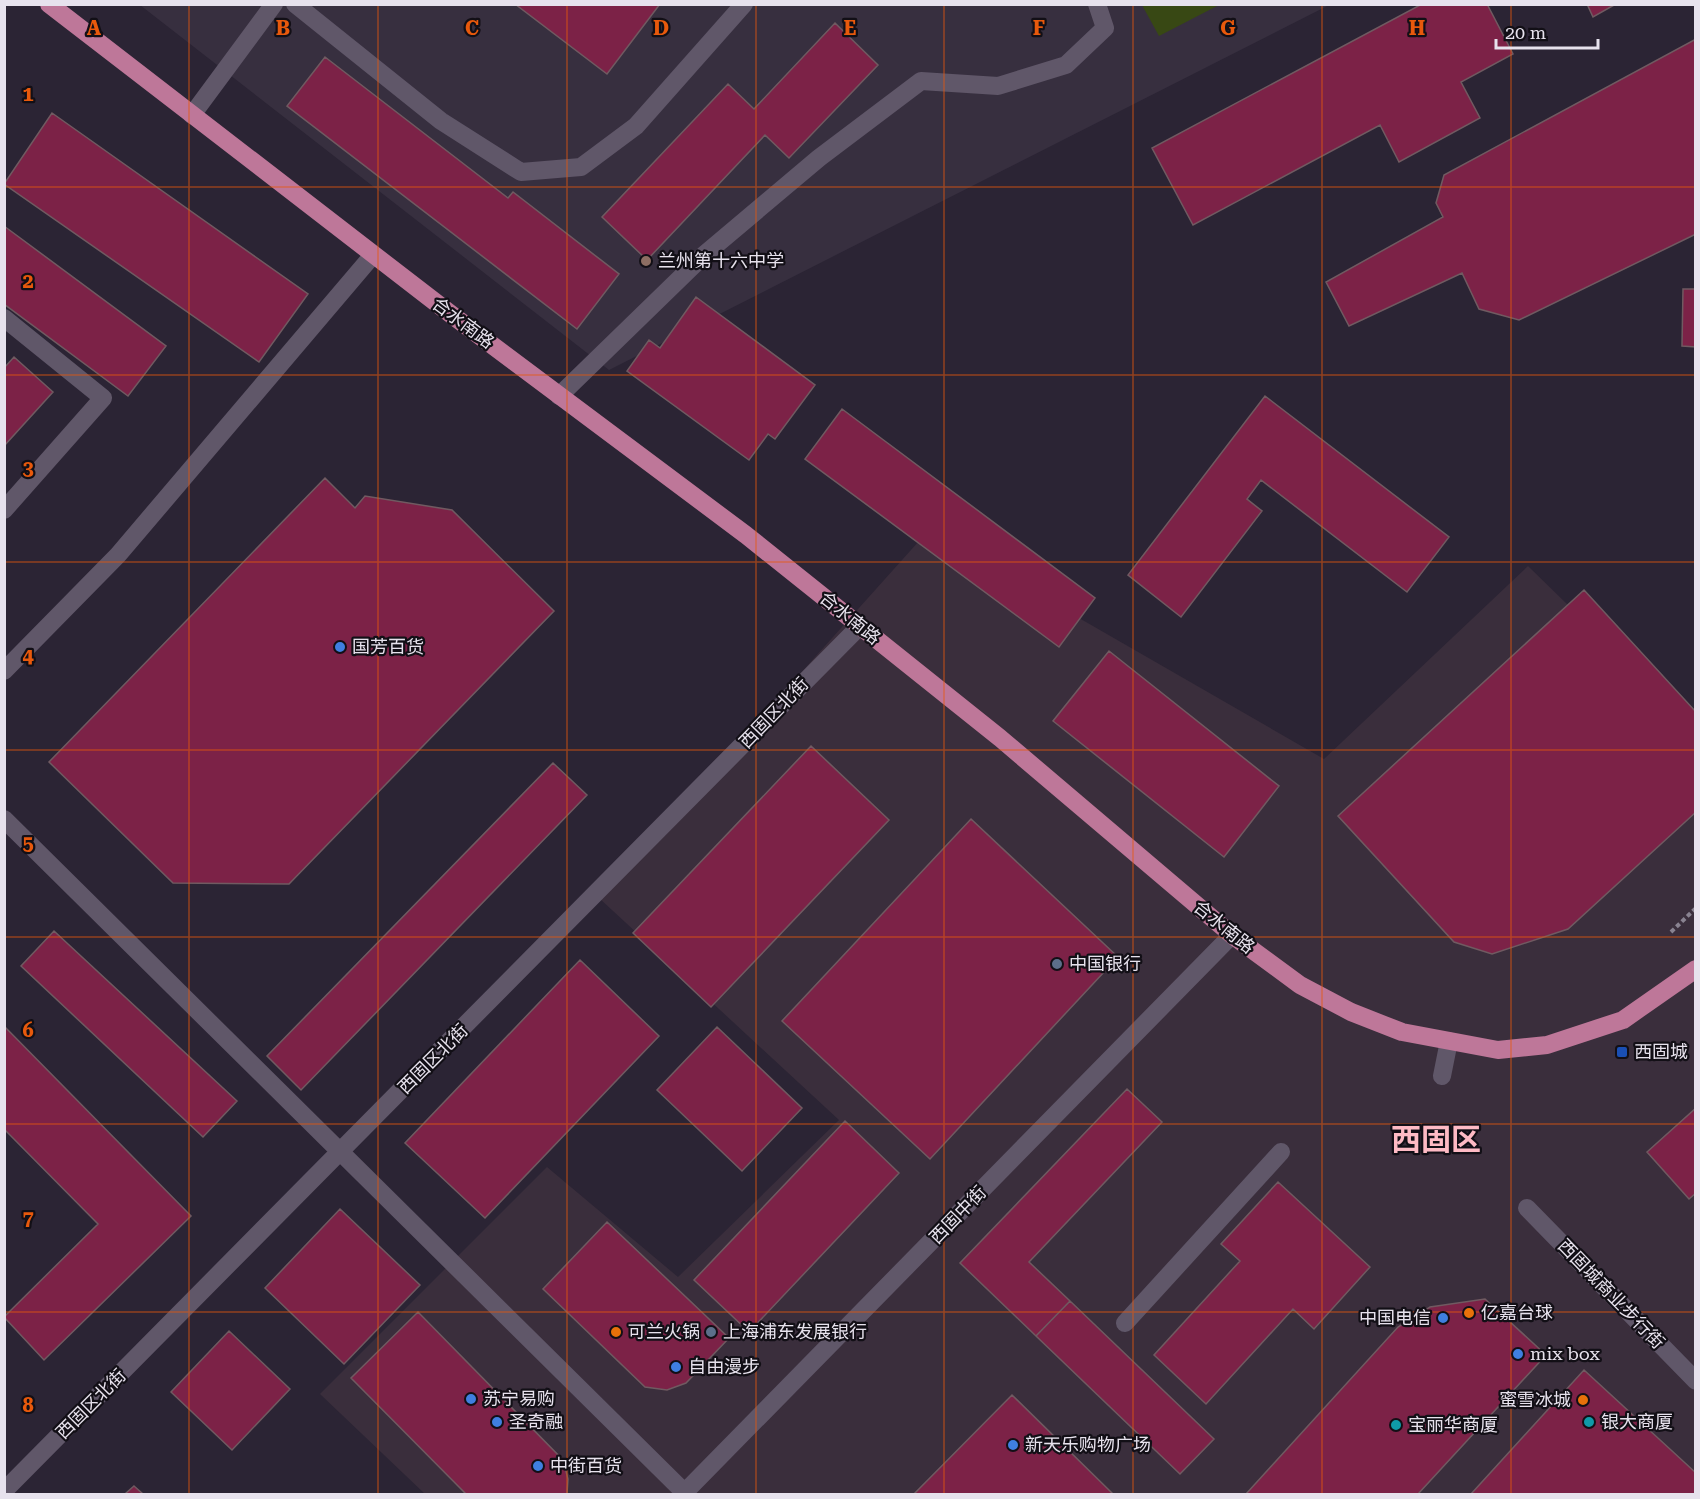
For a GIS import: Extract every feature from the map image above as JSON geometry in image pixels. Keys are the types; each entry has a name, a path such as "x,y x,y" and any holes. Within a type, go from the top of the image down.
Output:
{"main road":[{"name":"合水南路","path":"49,4 373,255 746,535 1000,738 1232,935 1300,985 1351,1012 1402,1032 1498,1050 1547,1045 1623,1020 1695,969"}],"street":[{"path":"192,115 274,4"},
{"path":"295,4 441,122 520,172 581,167 636,126 744,4"},
{"path":"560,396 704,255 819,158 921,81 998,86 1066,65 1105,28 1097,4"},
{"path":"4,671 118,555 373,255"},
{"path":"4,318 103,398 4,510"},
{"name":"西固区北街","path":"4,1491 860,626"},
{"path":"4,819 684,1494"},
{"name":"西固中街","path":"684,1494 1232,935"},
{"path":"1442,1076 1449,1041"},
{"path":"1125,1323 1281,1152"},
{"name":"西固城商业步行街","path":"1527,1208 1695,1381"}],"path":[{"path":"1671,932 1695,908"}],"shaded area":[{"name":"兰州第十六中学","path":"140,5 1329,5 609,370"},
{"path":"928,531 1324,759 1528,566 1695,729 1695,1494 425,1494 320,1394 547,1167 678,1277 839,1120 599,898"}],"green space":[{"path":"1142,5 1219,5 1159,36"}],"building":[{"path":"515,4 660,4 607,74"},
{"path":"1422,4 1487,4 1513,54 1461,82 1480,118 1399,162 1380,125 1193,225 1152,148"},
{"path":"1587,4 1616,4 1593,17"},
{"path":"835,23 878,65 789,158 765,135 647,260 602,217 728,84 754,109"},
{"path":"1696,39 1696,234 1519,320 1479,309 1462,273 1349,326 1326,282 1443,217 1436,203 1444,175"},
{"path":"325,57 508,198 513,192 619,274 577,329 287,106"},
{"path":"52,113 308,294 259,362 4,184"},
{"path":"4,226 166,346 128,396 4,304"},
{"path":"1683,289 1696,289 1696,347 1682,346"},
{"path":"696,297 815,385 775,439 768,434 749,460 627,371 649,340 660,348"},
{"path":"14,357 53,392 4,446 4,368"},
{"path":"1265,396 1449,537 1407,592 1261,480 1247,499 1262,511 1181,617 1128,575"},
{"path":"842,409 1095,598 1059,647 805,459"},
{"name":"国芳百货","path":"325,478 355,508 365,496 452,510 554,611 289,884 173,883 49,762"},
{"path":"1584,590 1696,712 1696,812 1568,929 1492,954 1454,942 1338,816"},
{"path":"1109,651 1279,786 1224,857 1053,721"},
{"path":"811,746 889,820 711,1007 633,933"},
{"path":"553,763 587,795 301,1090 267,1056"},
{"path":"971,819 1118,957 930,1159 782,1021"},
{"path":"54,931 237,1101 203,1137 21,966"},
{"path":"580,960 659,1036 485,1218 405,1143"},
{"path":"4,1026 191,1216 44,1360 4,1317 98,1224 4,1129"},
{"path":"717,1027 802,1108 742,1171 657,1090"},
{"path":"1127,1089 1162,1122 1029,1262 1070,1301 1036,1336 960,1263"},
{"path":"1696,1108 1696,1193 1689,1199 1647,1152"},
{"path":"845,1121 899,1173 749,1332 694,1280"},
{"path":"1278,1182 1370,1267 1314,1329 1293,1309 1206,1404 1154,1355 1240,1261 1221,1244"},
{"path":"340,1209 420,1285 344,1364 265,1288"},
{"path":"607,1222 729,1338 686,1383 667,1390 645,1387 543,1289"},
{"name":"宝丽华商厦","path":"1485,1299 1546,1355 1418,1494 1246,1494 1398,1327 1430,1307"},
{"path":"1070,1301 1214,1439 1180,1474 1036,1336"},
{"path":"418,1312 563,1460 568,1479 567,1494 466,1494 351,1378"},
{"path":"229,1331 290,1389 232,1450 171,1392"},
{"name":"银大商厦","path":"1584,1370 1696,1473 1696,1494 1471,1494"},
{"name":"新天乐购物广场","path":"1012,1395 1113,1494 914,1494"},
{"path":"134,1486 143,1494 125,1494"}],"place":[{"name":"兰州第十六中学","path":"646,261"},
{"name":"国芳百货","path":"340,647"},
{"name":"中国银行","path":"1057,964"},
{"name":"西固城","path":"1622,1052"},
{"name":"亿嘉台球","path":"1469,1313"},
{"name":"中国电信","path":"1443,1318"},
{"name":"可兰火锅","path":"616,1332"},
{"name":"上海浦东发展银行","path":"711,1332"},
{"name":"mix box","path":"1518,1354"},
{"name":"自由漫步","path":"676,1367"},
{"name":"苏宁易购","path":"471,1399"},
{"name":"蜜雪冰城","path":"1583,1400"},
{"name":"圣奇融","path":"497,1422"},
{"name":"银大商厦","path":"1589,1422"},
{"name":"宝丽华商厦","path":"1396,1425"},
{"name":"新天乐购物广场","path":"1013,1445"},
{"name":"中街百货","path":"538,1466"}],"district":[{"name":"西固区","path":"1436,1140"}]}
